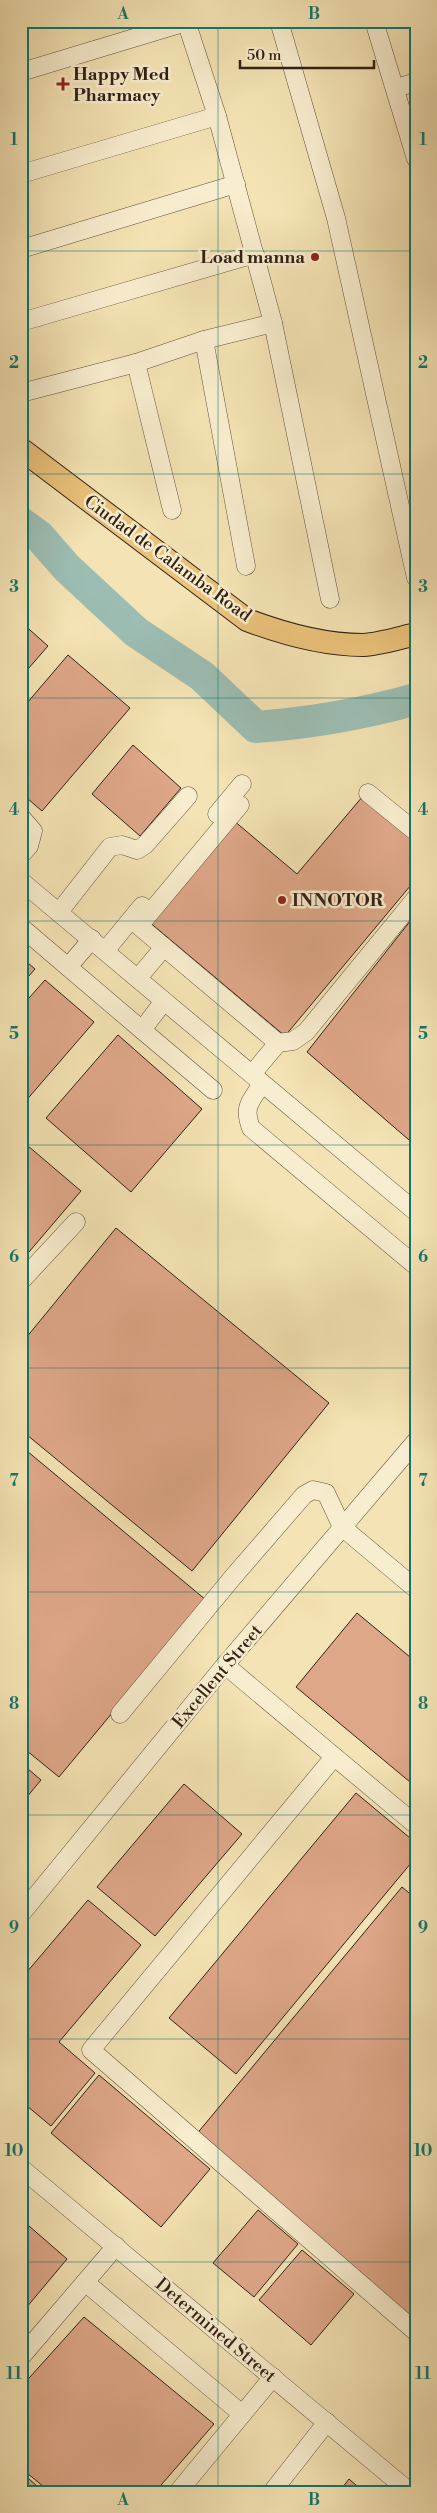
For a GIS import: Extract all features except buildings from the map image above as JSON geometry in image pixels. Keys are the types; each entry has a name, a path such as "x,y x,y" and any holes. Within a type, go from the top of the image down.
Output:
{"main road":[{"name":"Ciudad de Calamba Road","path":"21,449 247,620 282,633 341,644 381,643 416,634"}],"street":[{"path":"279,21 336,218 416,578"},
{"path":"374,21 416,158"},
{"path":"21,72 188,22 217,116 273,323 330,599"},
{"path":"396,88 416,82"},
{"path":"21,174 217,116"},
{"path":"21,249 236,184"},
{"path":"21,322 255,254"},
{"path":"21,394 136,363 204,340 273,323"},
{"path":"204,340 246,566"},
{"path":"136,363 172,510"},
{"path":"105,951 242,784"},
{"path":"368,793 416,832"},
{"path":"59,912 110,847 122,845 137,850 145,845 188,796"},
{"path":"240,805 139,926 278,1043 293,1041 306,1032 416,898"},
{"path":"21,817 33,831 29,846 21,855"},
{"path":"24,888 59,912 92,939 416,1212"},
{"path":"21,927 213,1090"},
{"path":"68,967 92,939"},
{"path":"138,978 164,947"},
{"path":"142,1030 164,1001"},
{"path":"278,1043 257,1079 248,1105 247,1116 251,1128 416,1266"},
{"path":"21,1281 76,1222"},
{"name":"Excellent Street","path":"21,1914 225,1665 416,1441"},
{"path":"120,1714 233,1577 304,1495 313,1490 326,1493 342,1527 416,1590"},
{"path":"225,1665 416,1825"},
{"path":"334,1757 91,2050 416,2332"},
{"name":"Determined Street","path":"21,2168 410,2492"},
{"path":"21,2357 116,2246"},
{"path":"85,2282 242,2414"},
{"path":"178,2492 273,2377"},
{"path":"272,2492 327,2422"}],"waterway":[{"path":"21,523 39,536 67,568 136,632 202,676 256,727 337,717 416,699"}],"place":[{"name":"Happy Med Pharmacy","path":"63,84"},
{"name":"Load manna","path":"315,257"},
{"name":"INNOTOR","path":"282,900"}]}
